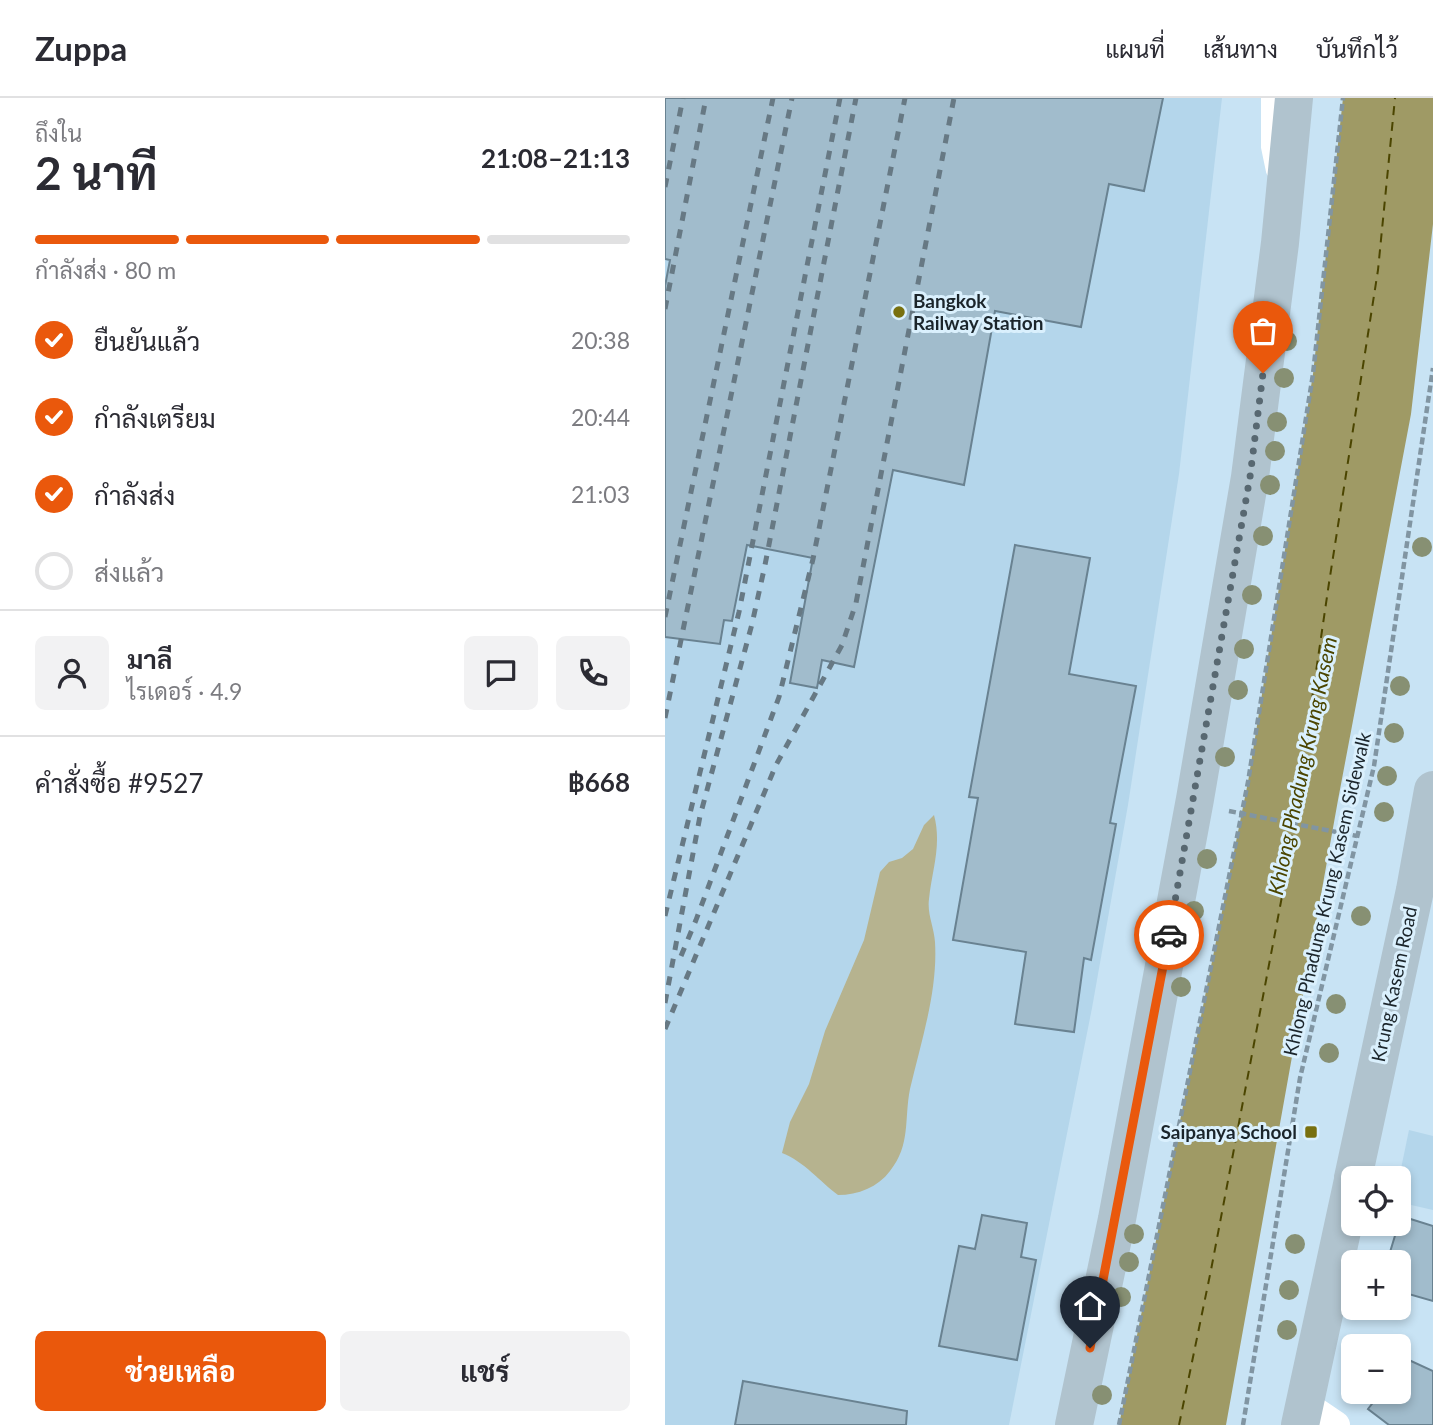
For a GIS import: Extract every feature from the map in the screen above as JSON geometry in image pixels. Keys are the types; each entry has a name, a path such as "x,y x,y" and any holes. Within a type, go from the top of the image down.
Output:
{"street":[{"path":"1074,1425 1117,1219 1195,799 1250,477 1283,217 1294,98"},
{"name":"Krung Kasem Road","path":"1356,1166 1424,892 1433,790"},
{"name":"Krung Kasem Road","path":"1314,1418 1344,1236"}],"lane":[{"path":"1268,98 1268,148 1283,217"}],"path":[{"path":"1119,1425 1248,782 1313,373 1343,98"},
{"name":"Khlong Phadung Krung Kasem Sidewalk","path":"1243,1425 1300,1078 1374,766 1433,368"},
{"path":"1224,810 1357,836"}],"shaded area":[{"path":"665,98 1222,98 1179,474 1128,805 1092,1008 1009,1425 665,1425"},
{"path":"934,815 937,847 929,905 935,942 934,979 910,1089 904,1142 897,1161 880,1182 860,1192 838,1195 805,1167 782,1153 790,1122 809,1084 825,1031 864,940 880,872 889,862 902,858 913,849 924,825"},
{"path":"1409,1130 1433,1136 1433,1210 1411,1205 1411,1166 1402,1166"}],"water":[{"name":"Khlong Phadung Krung Kasem","path":"1343,98 1433,98 1433,224 1411,414 1338,800 1226,1425 1119,1425 1248,782 1313,374"}],"building":[{"path":"665,98 1163,98 1144,191 1109,184 1081,327 995,311 964,485 893,470 854,667 822,660 817,688 790,683 813,558 747,545 732,621 724,620 720,644 665,637 665,286 670,260 665,259"},
{"path":"1015,545 1090,558 1069,674 1136,686 1110,823 1116,824 1091,960 1084,958 1074,1032 1015,1024 1026,952 953,940 978,798 969,797"},
{"path":"982,1215 1027,1223 1021,1257 1036,1260 1017,1360 939,1346 959,1246 975,1249"},
{"path":"1411,1219 1433,1226 1433,1301 1411,1295 1411,1250 1391,1250 1395,1236 1411,1236"},
{"path":"1411,1361 1433,1371 1433,1425 1389,1425 1368,1409 1372,1404 1411,1404"},
{"path":"743,1381 907,1411 906,1425 735,1425"}],"ferry route":[{"path":"1179,1425 1287,870 1378,270 1395,98"}],"railway":[{"path":"665,187 683,98"},
{"path":"665,309 706,98"},
{"path":"665,617 773,98"},
{"path":"665,718 792,98"},
{"path":"665,916 739,612 840,98"},
{"path":"665,1003 700,816 752,624 765,565 856,98"},
{"path":"681,956 779,697 813,559 905,98"},
{"path":"665,1029 776,765 842,645 856,603 954,98"}],"way so far":[{"path":"1169,935 1250,477 1263,373"}],"place":[{"name":"Bangkok Railway Station","path":"899,312"},
{"name":"Saipanya School","path":"1311,1132"}],"route":[{"path":"1090,1348 1117,1219 1169,935"}]}
